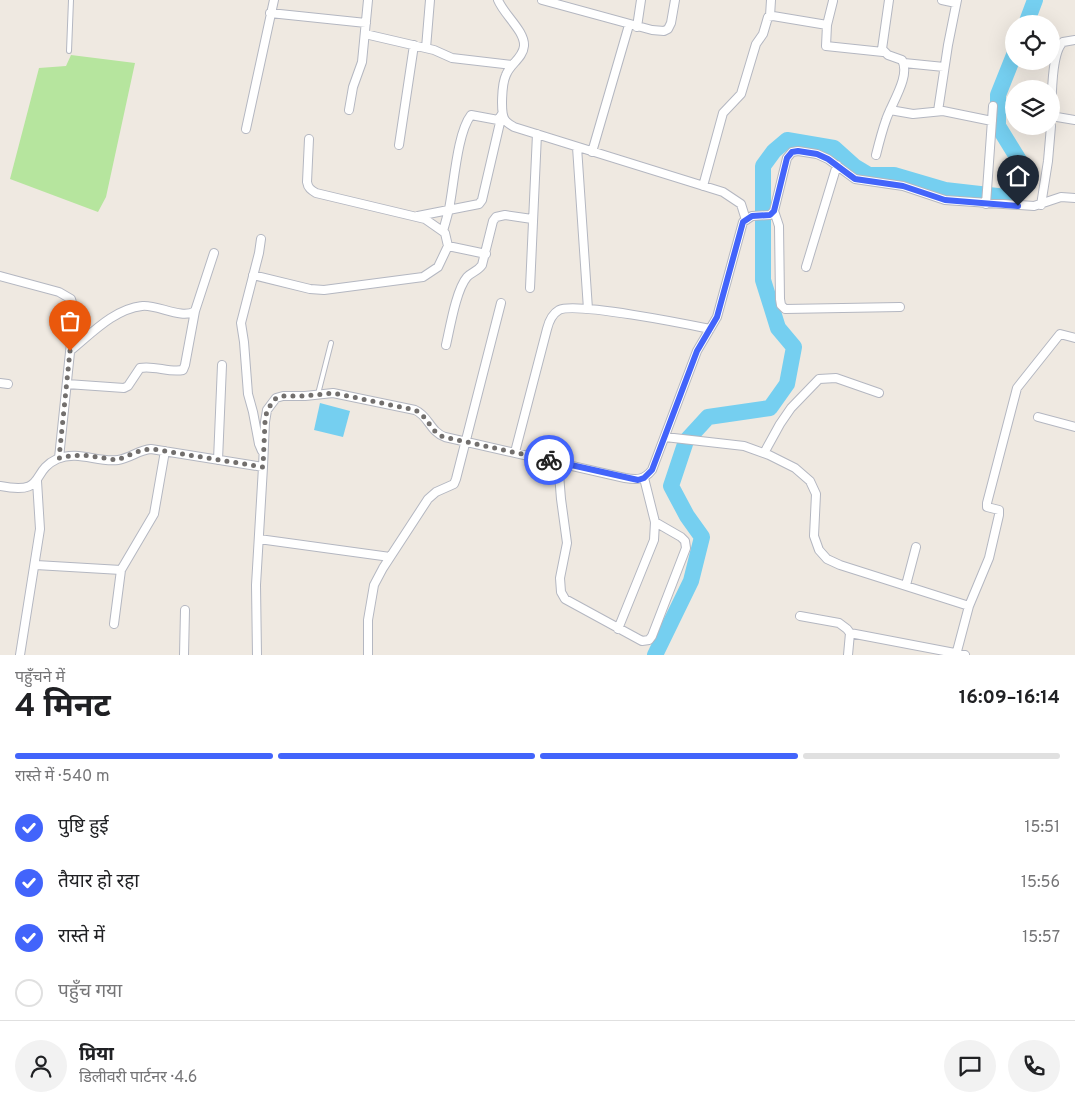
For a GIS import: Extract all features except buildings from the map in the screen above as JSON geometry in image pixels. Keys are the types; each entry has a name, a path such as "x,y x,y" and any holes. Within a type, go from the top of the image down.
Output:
{"street":[{"path":"246,129 274,0"},
{"path":"349,110 353,87 362,62 368,0"},
{"path":"426,48 430,0"},
{"path":"416,217 479,204 482,200 502,114 503,84 506,75 521,55 524,47 520,32 501,8 498,0"},
{"path":"542,0 633,26 659,31 668,29 671,23 675,0"},
{"path":"592,152 641,0"},
{"path":"703,186 723,113 741,94 756,44 763,34 766,20 770,16 771,0"},
{"path":"883,52 881,45 889,0"},
{"path":"938,111 957,1 942,0"},
{"path":"833,2 827,25 826,46 883,52 902,60 904,63 944,68"},
{"path":"270,13 366,23"},
{"path":"770,16 827,25"},
{"path":"365,34 426,48 452,58 512,65"},
{"path":"1054,80 1058,50 1063,42 1075,40"},
{"path":"399,145 414,45"},
{"path":"876,155 885,123 900,87 905,67 904,63"},
{"path":"986,202 993,106"},
{"path":"890,110 913,114 938,111 992,121"},
{"path":"502,114 505,121 514,127 723,192 741,204 749,218"},
{"path":"443,231 449,210 461,138 467,120 471,116 498,120 502,114"},
{"path":"1060,118 1075,120"},
{"path":"530,288 537,134"},
{"path":"1041,204 1050,135"},
{"path":"253,275 310,289 324,290 422,277 438,267 448,246 445,233 425,219 316,193 308,187 309,139"},
{"path":"577,147 588,309"},
{"path":"900,307 785,309 781,305 779,226 772,213 787,158 792,152 817,154 828,159 855,179 903,186 945,200 1034,206 1061,197 1075,198"},
{"path":"806,267 837,165"},
{"path":"257,655 256,585 265,422 267,410 276,398 333,393 415,410 424,416 438,435 631,479 644,478 652,470 697,351 717,317 743,222 749,218 772,213"},
{"path":"446,345 459,294 468,276 479,270 482,265 493,221 496,217 505,215 532,219"},
{"path":"262,239 240,323 244,342 248,394 259,444 264,453"},
{"path":"448,246 486,254"},
{"path":"67,384 124,388 128,386 140,368 183,370 195,311 214,253"},
{"path":"0,276 59,292 71,299 70,351 59,458"},
{"path":"368,655 368,620 374,585 428,499 436,492 454,484 500,304"},
{"path":"70,351 110,318 134,307 150,306 188,314 195,311"},
{"path":"515,452 550,320 560,309 576,307 667,320 710,329"},
{"path":"956,654 969,606 989,558 1000,515 999,510 989,507 987,503 1017,388 1060,334 1075,338"},
{"path":"218,460 222,365"},
{"path":"764,453 788,413 819,379 836,378 879,393"},
{"path":"1038,417 1075,427"},
{"path":"665,437 744,446 795,468 810,481 816,494 814,536 823,556 840,564 969,606"},
{"path":"0,486 22,489 29,487 37,481 50,463 59,458 83,455 117,460 142,450 165,451 263,467"},
{"path":"114,624 121,570 154,514 165,451"},
{"path":"558,462 561,499 568,542 560,578 561,592 565,599 639,641 645,642 652,636 686,553 685,541 655,522"},
{"path":"618,629 654,540 655,522 644,478"},
{"path":"20,655 40,530 37,481"},
{"path":"259,539 390,557"},
{"path":"906,585 916,547"},
{"path":"36,564 121,570"},
{"path":"184,655 185,610"},
{"path":"800,616 839,624 850,633 965,655"},
{"path":"848,655 850,633"}],"lane":[{"path":"69,51 71,0"},
{"path":"318,394 330,343"}],"green space":[{"path":"71,55 135,63 106,197 98,212 10,179 39,68 66,66"}],"water":[{"path":"320,403 350,411 343,437 314,430"}],"waterway":[{"path":"1029,15 1035,0"},
{"path":"655,655 691,581 702,537 687,516 671,486 686,441 708,417 770,408 787,384 794,347 778,328 763,280 763,166 774,151 787,140 834,148 854,166 869,175 894,175 945,190 1015,198 1022,165 998,126 998,95 1008,70"}],"way so far":[{"path":"70,351 59,458 83,455 117,460 142,450 152,449 263,467 265,422 270,404 276,398 283,396 292,397 333,393 415,410 424,416 434,432 444,437 549,460"}],"route":[{"path":"549,460 638,480 644,478 652,470 697,351 717,317 743,222 752,216 770,215 774,211 787,158 792,152 817,154 834,163 848,175 863,181 903,186 945,200 1018,206"}]}
